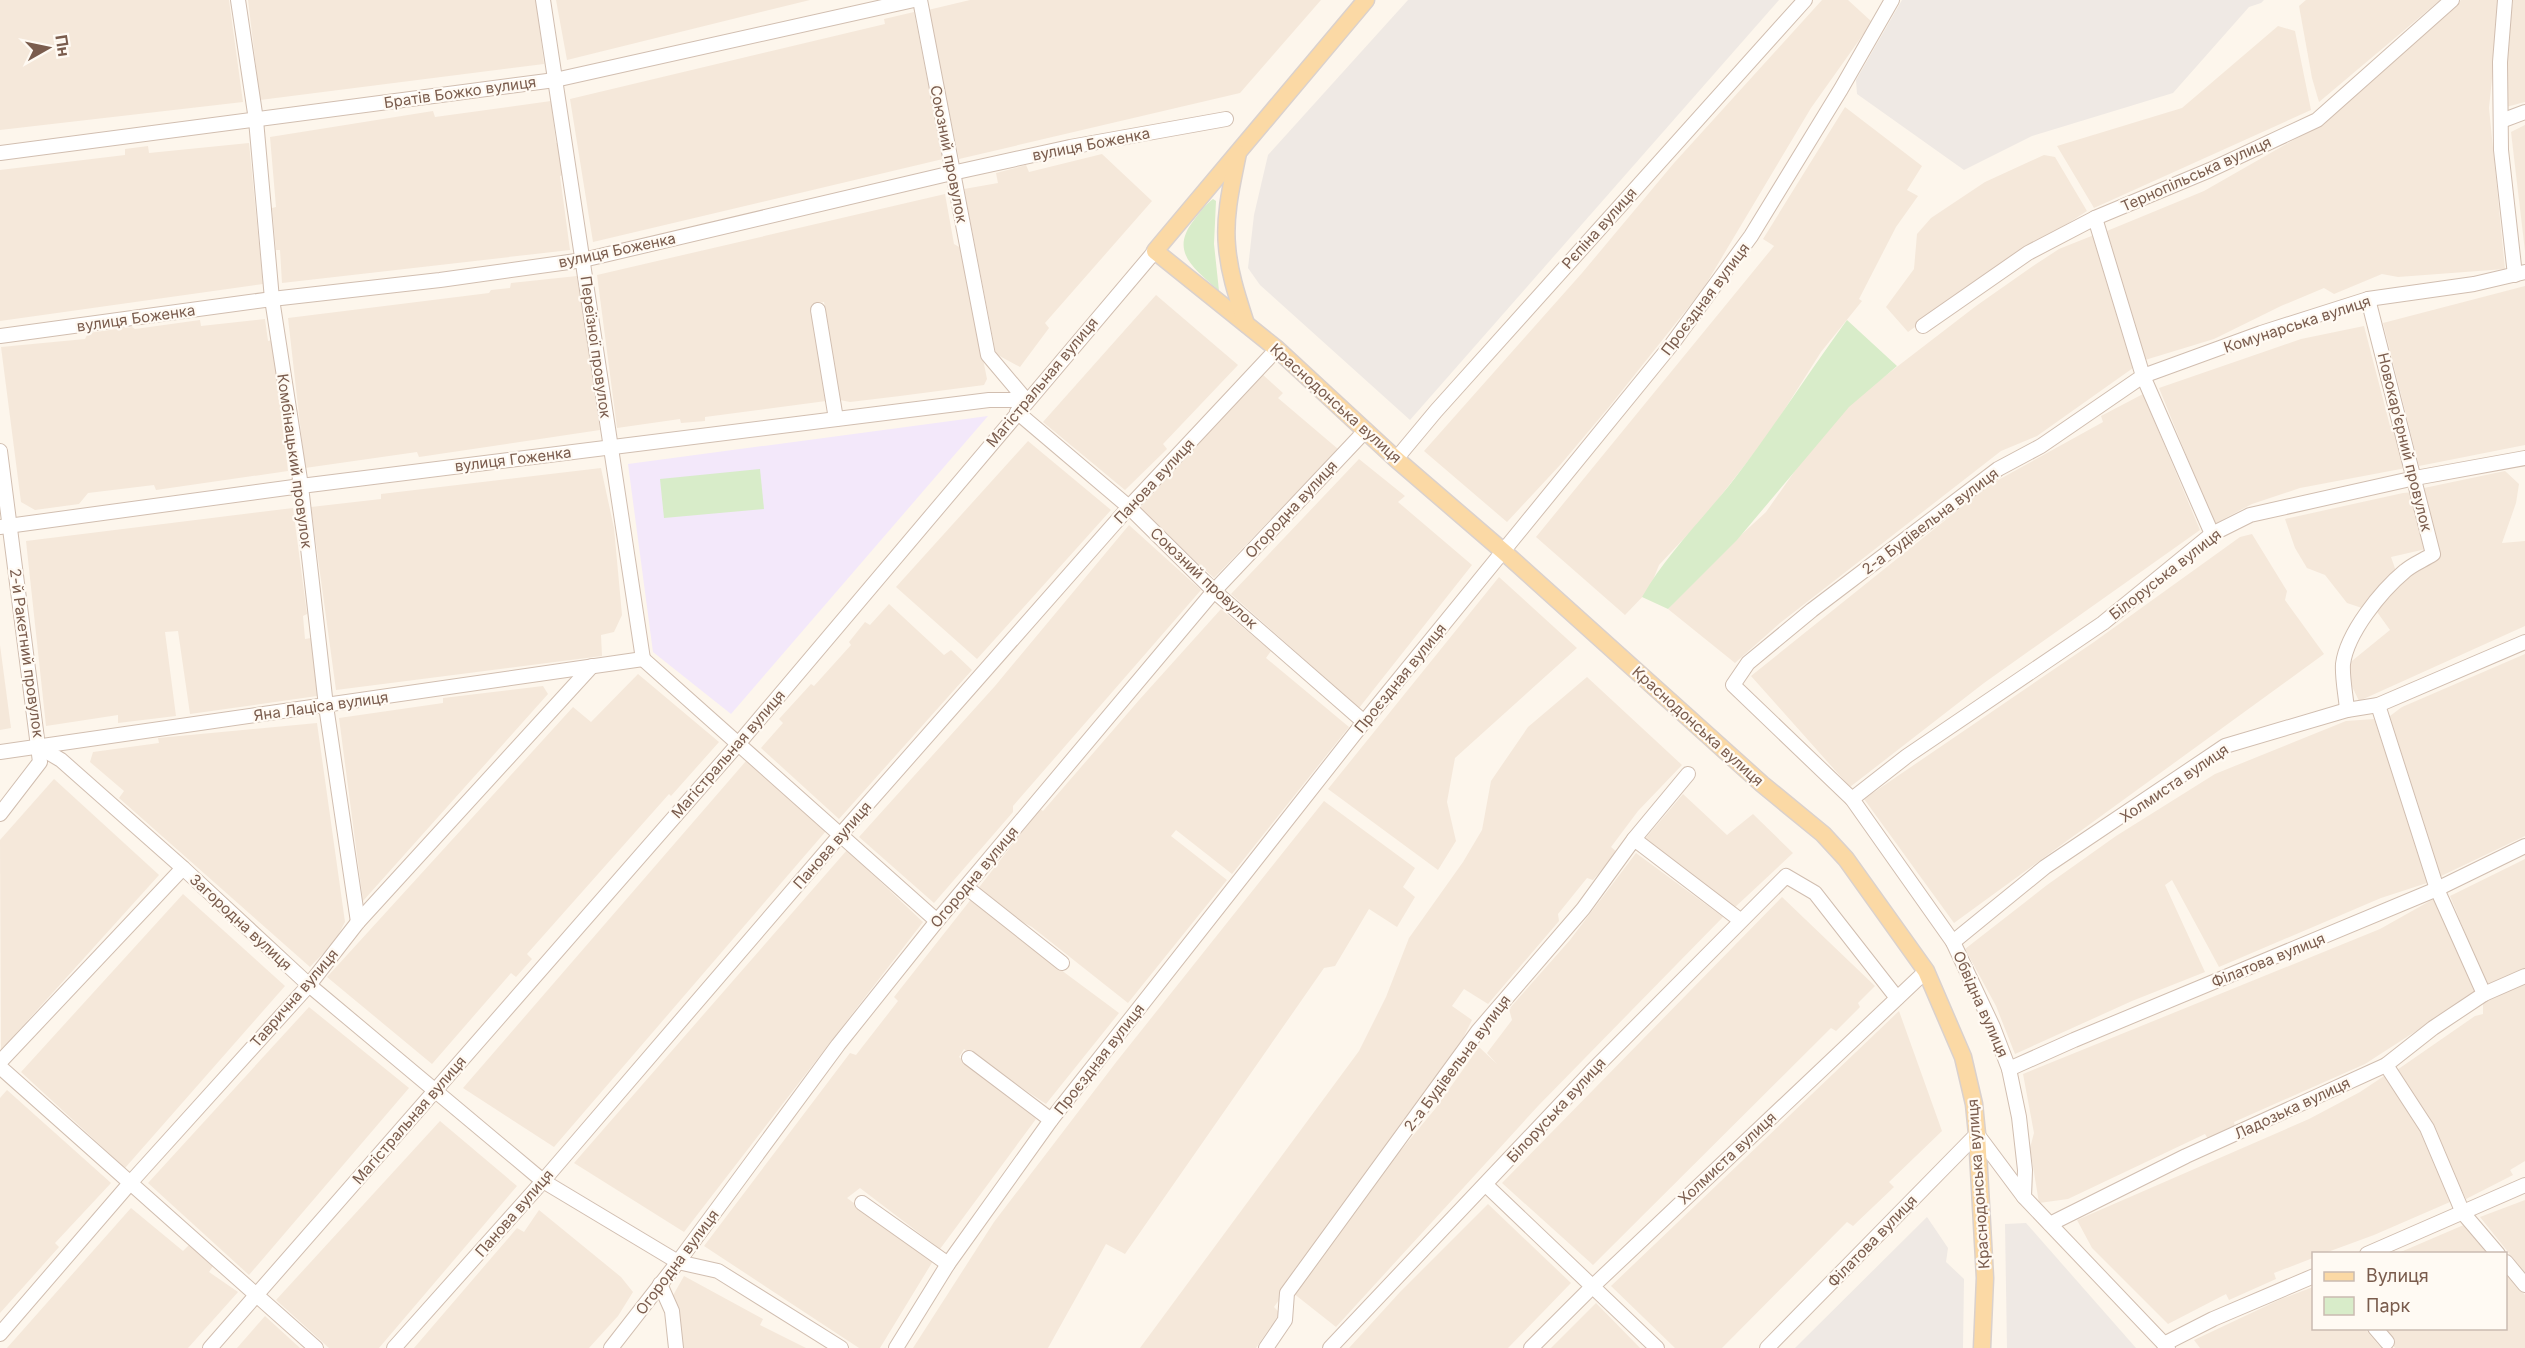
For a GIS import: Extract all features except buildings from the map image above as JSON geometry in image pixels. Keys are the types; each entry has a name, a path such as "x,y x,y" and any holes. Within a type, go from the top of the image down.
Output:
{"main road":[{"name":"Магістральная вулиця","path":"1155,250 1366,0"},
{"path":"1238,152 1229,204 1227,246 1234,287 1246,324"},
{"name":"Краснодонська вулиця","path":"1155,250 1277,349 1396,459 1504,552 1762,784 1823,834 1846,859 1926,970 1964,1057 1974,1104 1977,1134 1985,1278 1982,1348"}],"street":[{"name":"Комбінацький провулок","path":"238,0 256,120 272,300 301,486 326,706 357,922"},
{"name":"Переїзної провулок","path":"543,0 643,659"},
{"name":"Братів Божко вулиця","path":"0,153 555,80 914,0"},
{"name":"Союзний провулок","path":"920,0 988,355 1026,400"},
{"name":"Рєпіна вулиця","path":"1396,459 1436,411 1804,0"},
{"name":"Проєздная вулиця","path":"896,1348 948,1264 1051,1120 1364,722 1672,344 1751,236 1892,0"},
{"name":"Тернопільська вулиця","path":"1923,327 2028,253 2094,218 2210,170 2316,120 2452,0"},
{"path":"2505,0 2500,62 2501,150 2520,274"},
{"path":"2501,121 2525,112"},
{"name":"вулиця Боженка","path":"0,336 583,260 1070,147 1226,119"},
{"path":"2094,218 2143,376 2212,534"},
{"name":"Магістральная вулиця","path":"210,1348 739,743 1026,400 1155,250"},
{"name":"Комунарська вулиця","path":"2143,376 2261,333 2368,299 2474,284 2520,274"},
{"name":"Новокар’єрний провулок","path":"2347,710 2343,664 2348,646 2378,599 2406,571 2433,554 2368,299"},
{"path":"818,310 836,419"},
{"name":"Панова вулиця","path":"394,1348 1129,507 1277,349"},
{"name":"2-а Будівельна вулиця","path":"1733,685 1748,663 1812,610 1998,469 2041,446 2143,376"},
{"name":"вулиця Гоженка","path":"5,527 301,486 610,447 989,400 1026,400"},
{"name":"Союзний провулок","path":"1017,412 1129,507 1214,591 1364,722"},
{"name":"Огородна вулиця","path":"611,1348 678,1262 838,1045 937,921 1214,591 1366,430"},
{"name":"2-й Ракетний провулок","path":"0,451 5,527 39,747"},
{"name":"Білоруська вулиця","path":"1852,799 1907,756 2103,623 2212,534 2250,515 2415,478 2525,458"},
{"name":"Холмиста вулиця","path":"1953,942 2045,867 2225,746 2347,710 2378,705 2525,642"},
{"path":"643,659 937,921"},
{"name":"Яна Лаціса вулиця","path":"0,752 643,659"},
{"name":"Таврична вулиця","path":"0,1334 131,1182 309,985 357,922 592,666"},
{"name":"Обвідна вулиця","path":"1733,685 1852,799 1953,942 1993,1027 2009,1069 2019,1117 2025,1170 2024,1197"},
{"path":"2378,705 2438,890 2484,994"},
{"path":"0,814 40,762 39,747"},
{"name":"Загородна вулиця","path":"39,747 61,760 183,868 309,985 434,1092 543,1180 678,1262 718,1271 841,1348"},
{"name":"2-а Будівельна вулиця","path":"1266,1348 1285,1320 1287,1293 1478,1031 1583,909 1634,839 1688,774"},
{"path":"1634,839 1740,920"},
{"name":"Філатова вулиця","path":"2009,1069 2438,890 2525,846"},
{"path":"183,868 0,1064 316,1348"},
{"name":"Білоруська вулиця","path":"1329,1348 1591,1072 1786,876 1815,893 1897,998"},
{"path":"966,887 1062,963"},
{"name":"Холмиста вулиця","path":"1531,1348 1592,1287 1926,970"},
{"name":"Ладозька вулиця","path":"2050,1224 2186,1156 2385,1065 2433,1028 2484,994 2525,976"},
{"path":"969,1058 1051,1120"},
{"path":"2385,1065 2427,1128 2463,1213 2496,1252"},
{"path":"1977,1134 2024,1197 2166,1346 2213,1319 2312,1276"},
{"name":"Філатова вулиця","path":"1767,1348 1977,1134"},
{"path":"1486,1185 1657,1348"},
{"path":"2372,1252 2525,1185"},
{"path":"862,1203 948,1264"},
{"path":"2507,1264 2525,1285"},
{"path":"660,1284 672,1311 676,1348"},
{"path":"2376,1330 2387,1342"}],"shaded area":[{"path":"0,0 229,0 243,102 0,130"},
{"path":"248,0 536,0 544,64 260,100"},
{"path":"556,0 810,0 567,60"},
{"path":"970,0 1321,0 1240,93 959,159 928,10"},
{"path":"1408,0 1779,0 1410,420 1260,285 1248,268 1254,215 1268,155"},
{"path":"1822,0 1848,0 1872,22 1811,108 1703,289 1609,407 1561,464 1507,522 1424,451 1582,273 1674,163"},
{"path":"1902,0 2264,0 2249,7 2173,93 2032,136 1964,170 1857,94 1856,80"},
{"path":"2306,0 2440,0 2319,102 2312,78 2299,6"},
{"path":"2461,0 2500,0 2489,108 2505,269 2398,277 2382,274 2334,294 2324,288 2214,339 2145,360 2102,233 2204,191 2311,130"},
{"path":"2513,0 2525,0 2525,102 2506,107 2508,40"},
{"path":"914,12 943,159 593,242 570,99 885,24 884,19"},
{"path":"2278,26 2295,31 2311,110 2094,208 2057,146 2182,108"},
{"path":"551,101 556,143 561,143 565,174 560,176 570,250 282,283 280,250 276,250 272,208 276,207 270,137 433,111 435,117"},
{"path":"1845,107 1922,166 1907,190 1918,196 1896,227 1859,299 1862,301 1821,352 1769,434 1705,516 1659,565 1649,590 1625,615 1536,537 1774,246 1763,239"},
{"path":"2525,125 2525,251 2511,132"},
{"path":"249,143 263,284 0,321 0,170 125,155 125,149 148,146 149,153"},
{"path":"1102,154 1152,201 1045,323 1049,328 1020,367 996,354 964,189 998,183 996,173 1026,165 1029,172"},
{"path":"2044,155 2055,157 2087,211 1984,278 1908,332 1886,307 1914,269 1917,234 1931,218 1985,182"},
{"path":"945,194 954,244 961,248 987,379 984,385 850,402 840,400 824,302 811,305 826,401 705,417 705,421 681,423 680,419 617,428 597,275"},
{"path":"2094,235 2133,368 2037,436 2001,451 1780,623 1735,663 1668,609 1702,571 1766,512 1816,441 1859,396 1976,306 2033,266 2059,249"},
{"path":"577,276 600,430 419,457 417,452 305,468 288,318 489,293 491,290 510,288 511,283"},
{"path":"2525,286 2525,445 2419,466 2383,323"},
{"path":"1156,295 1238,365 1163,444 1167,449 1125,490 1043,422"},
{"path":"265,319 268,341 273,340 288,471 156,490 154,485 88,493 79,504 35,510 21,502 1,347 85,339 88,333 132,327 135,329 200,320 201,326"},
{"path":"2364,326 2390,426 2396,424 2406,468 2300,488 2252,504 2214,524 2159,388 2301,339"},
{"path":"1262,374 1283,393 1278,398 1338,449 1214,578 1139,509"},
{"path":"2143,394 2200,530 1984,683 1850,787 1751,676 1989,485 2103,422 2101,416"},
{"path":"988,416 731,714 653,652 628,464"},
{"path":"1028,441 1111,510 977,659 896,587"},
{"path":"1359,459 1405,496 1398,502 1472,565 1359,708 1231,594"},
{"path":"601,468 614,528 622,615 614,632 601,635 602,656 336,690 311,507 381,499 381,494"},
{"path":"2505,471 2519,484 2516,503 2502,543 2525,541 2525,626 2359,701 2350,682 2347,665 2390,630 2375,609 2409,577 2439,555 2424,488"},
{"path":"2414,492 2426,549 2391,557 2397,574 2362,608 2347,603 2325,575 2307,568 2295,548 2285,519 2403,493"},
{"path":"293,508 307,614 303,616 305,639 311,638 317,696 190,714 178,631 165,632 176,716 118,723 118,715 46,726 26,541"},
{"path":"1129,525 1201,590 1013,806 1013,812 934,903 859,837 995,686"},
{"path":"2252,534 2287,591 2285,600 2324,654 1954,923 1864,799 2094,642 2240,537"},
{"path":"1499,577 1577,648 1455,758 1447,802 1456,841 1438,870 1328,789"},
{"path":"889,604 944,655 951,650 972,670 839,819 761,748 783,723 779,719 811,684 814,686 851,645 849,642 865,622 870,625"},
{"path":"1221,609 1271,651 1266,658 1349,727 1232,874 1176,830 1171,836 1227,880 1128,1003 1032,927 992,906 977,890 1040,809 1043,811"},
{"path":"0,645 11,728 0,730"},
{"path":"2525,654 2525,836 2437,878 2386,719 2402,707"},
{"path":"638,674 719,742 671,796 669,794 527,954 532,959 516,977 511,973 432,1064 327,977 573,707 591,722"},
{"path":"1587,677 1682,765 1638,811 1611,847 1617,852 1593,880 1587,878 1558,914 1559,921 1488,1004 1464,989 1452,1006 1472,1020 1458,1048 1274,1307 1280,1313 1256,1348 1140,1348 1359,1051 1386,997 1409,938 1463,862 1482,830 1491,781 1528,727"},
{"path":"543,686 548,694 363,901 339,718 443,703 443,698"},
{"path":"2374,719 2430,882 2381,898 2219,967 2172,880 2165,885 2205,972 2132,1001 2015,1054 1996,1006 1965,949 2047,885 2116,836 2215,774 2346,721"},
{"path":"317,723 345,922 335,941 310,967 119,798 124,791 90,762 93,752 159,743 158,738"},
{"path":"746,761 826,831 554,1147 463,1088"},
{"path":"54,779 159,875 1,1050 0,840"},
{"path":"1683,794 1727,835 1753,814 1793,853 1732,910 1644,840"},
{"path":"1324,801 1415,868 1403,887 1415,897 1397,927 1369,909 1335,966 1324,968 1125,1254 1106,1244 1048,1348 913,1348 994,1222 1117,1061"},
{"path":"847,850 923,922 684,1232 574,1163"},
{"path":"1636,853 1723,917 1538,1106 1336,1327 1293,1293 1392,1161 1435,1109 1479,1047 1497,1064 1487,1053 1512,1020 1509,1009 1570,940"},
{"path":"2525,859 2525,969 2487,987 2450,896"},
{"path":"183,894 285,986 125,1168 21,1072"},
{"path":"1782,897 1875,986 1858,1003 1860,1007 1836,1031 1831,1028 1593,1265 1502,1183"},
{"path":"2437,897 2478,991 2365,1064 2234,1122 2235,1126 2208,1139 2205,1134 2068,1199 2039,1203 2030,1148 2034,1133 2023,1074 2380,929"},
{"path":"972,898 1022,941 1119,1013 1046,1104 964,1049 959,1057 1036,1119 940,1249 860,1188 847,1198 933,1261 880,1348 859,1348 704,1246 850,1053 856,1055 898,1001 894,997"},
{"path":"2525,982 2525,1161 2510,1170 2513,1175 2466,1199 2437,1139 2397,1070 2475,1016 2483,1014 2483,1001"},
{"path":"309,1007 409,1088 249,1275 148,1183"},
{"path":"1899,1011 1942,1131 1889,1182 1894,1187 1853,1226 1847,1222 1722,1348 1675,1348 1611,1286"},
{"path":"2387,1074 2424,1136 2450,1202 2328,1252 2312,1252 2312,1258 2274,1273 2276,1279 2229,1300 2226,1294 2168,1324 2092,1248 2077,1220 2309,1119 2360,1092"},
{"path":"7,1090 111,1183 55,1243 59,1247 0,1313 0,1098"},
{"path":"440,1121 517,1186 379,1348 329,1348 276,1300"},
{"path":"2525,1200 2525,1273 2480,1217"},
{"path":"1488,1204 1571,1283 1508,1348 1349,1348 1400,1292"},
{"path":"131,1208 183,1251 189,1245 213,1266 209,1272 238,1292 188,1348 7,1348"},
{"path":"539,1210 621,1277 633,1292 618,1316 589,1348 414,1348 517,1228 524,1232"},
{"path":"1927,1217 1948,1248 1946,1262 1964,1279 1963,1348 1795,1348"},
{"path":"2026,1223 2136,1348 2007,1348 2005,1224"},
{"path":"2466,1224 2488,1252 2401,1252"},
{"path":"2507,1273 2525,1295 2525,1348 2395,1348 2381,1330 2507,1330"},
{"path":"684,1276 763,1319 760,1325 806,1348 682,1348 671,1299"},
{"path":"2312,1287 2312,1330 2366,1330 2381,1348 2200,1348 2194,1340 2281,1299"},
{"path":"1596,1303 1640,1348 1551,1348"},
{"path":"265,1316 300,1348 237,1348"}],"green space":[{"path":"1213,199 1216,201 1214,244 1219,291 1194,268 1184,251 1187,232 1205,206"},
{"path":"1847,320 1897,366 1849,407 1737,540 1668,609 1642,597 1674,551 1749,459"},
{"path":"760,469 764,509 664,518 660,479"}]}
